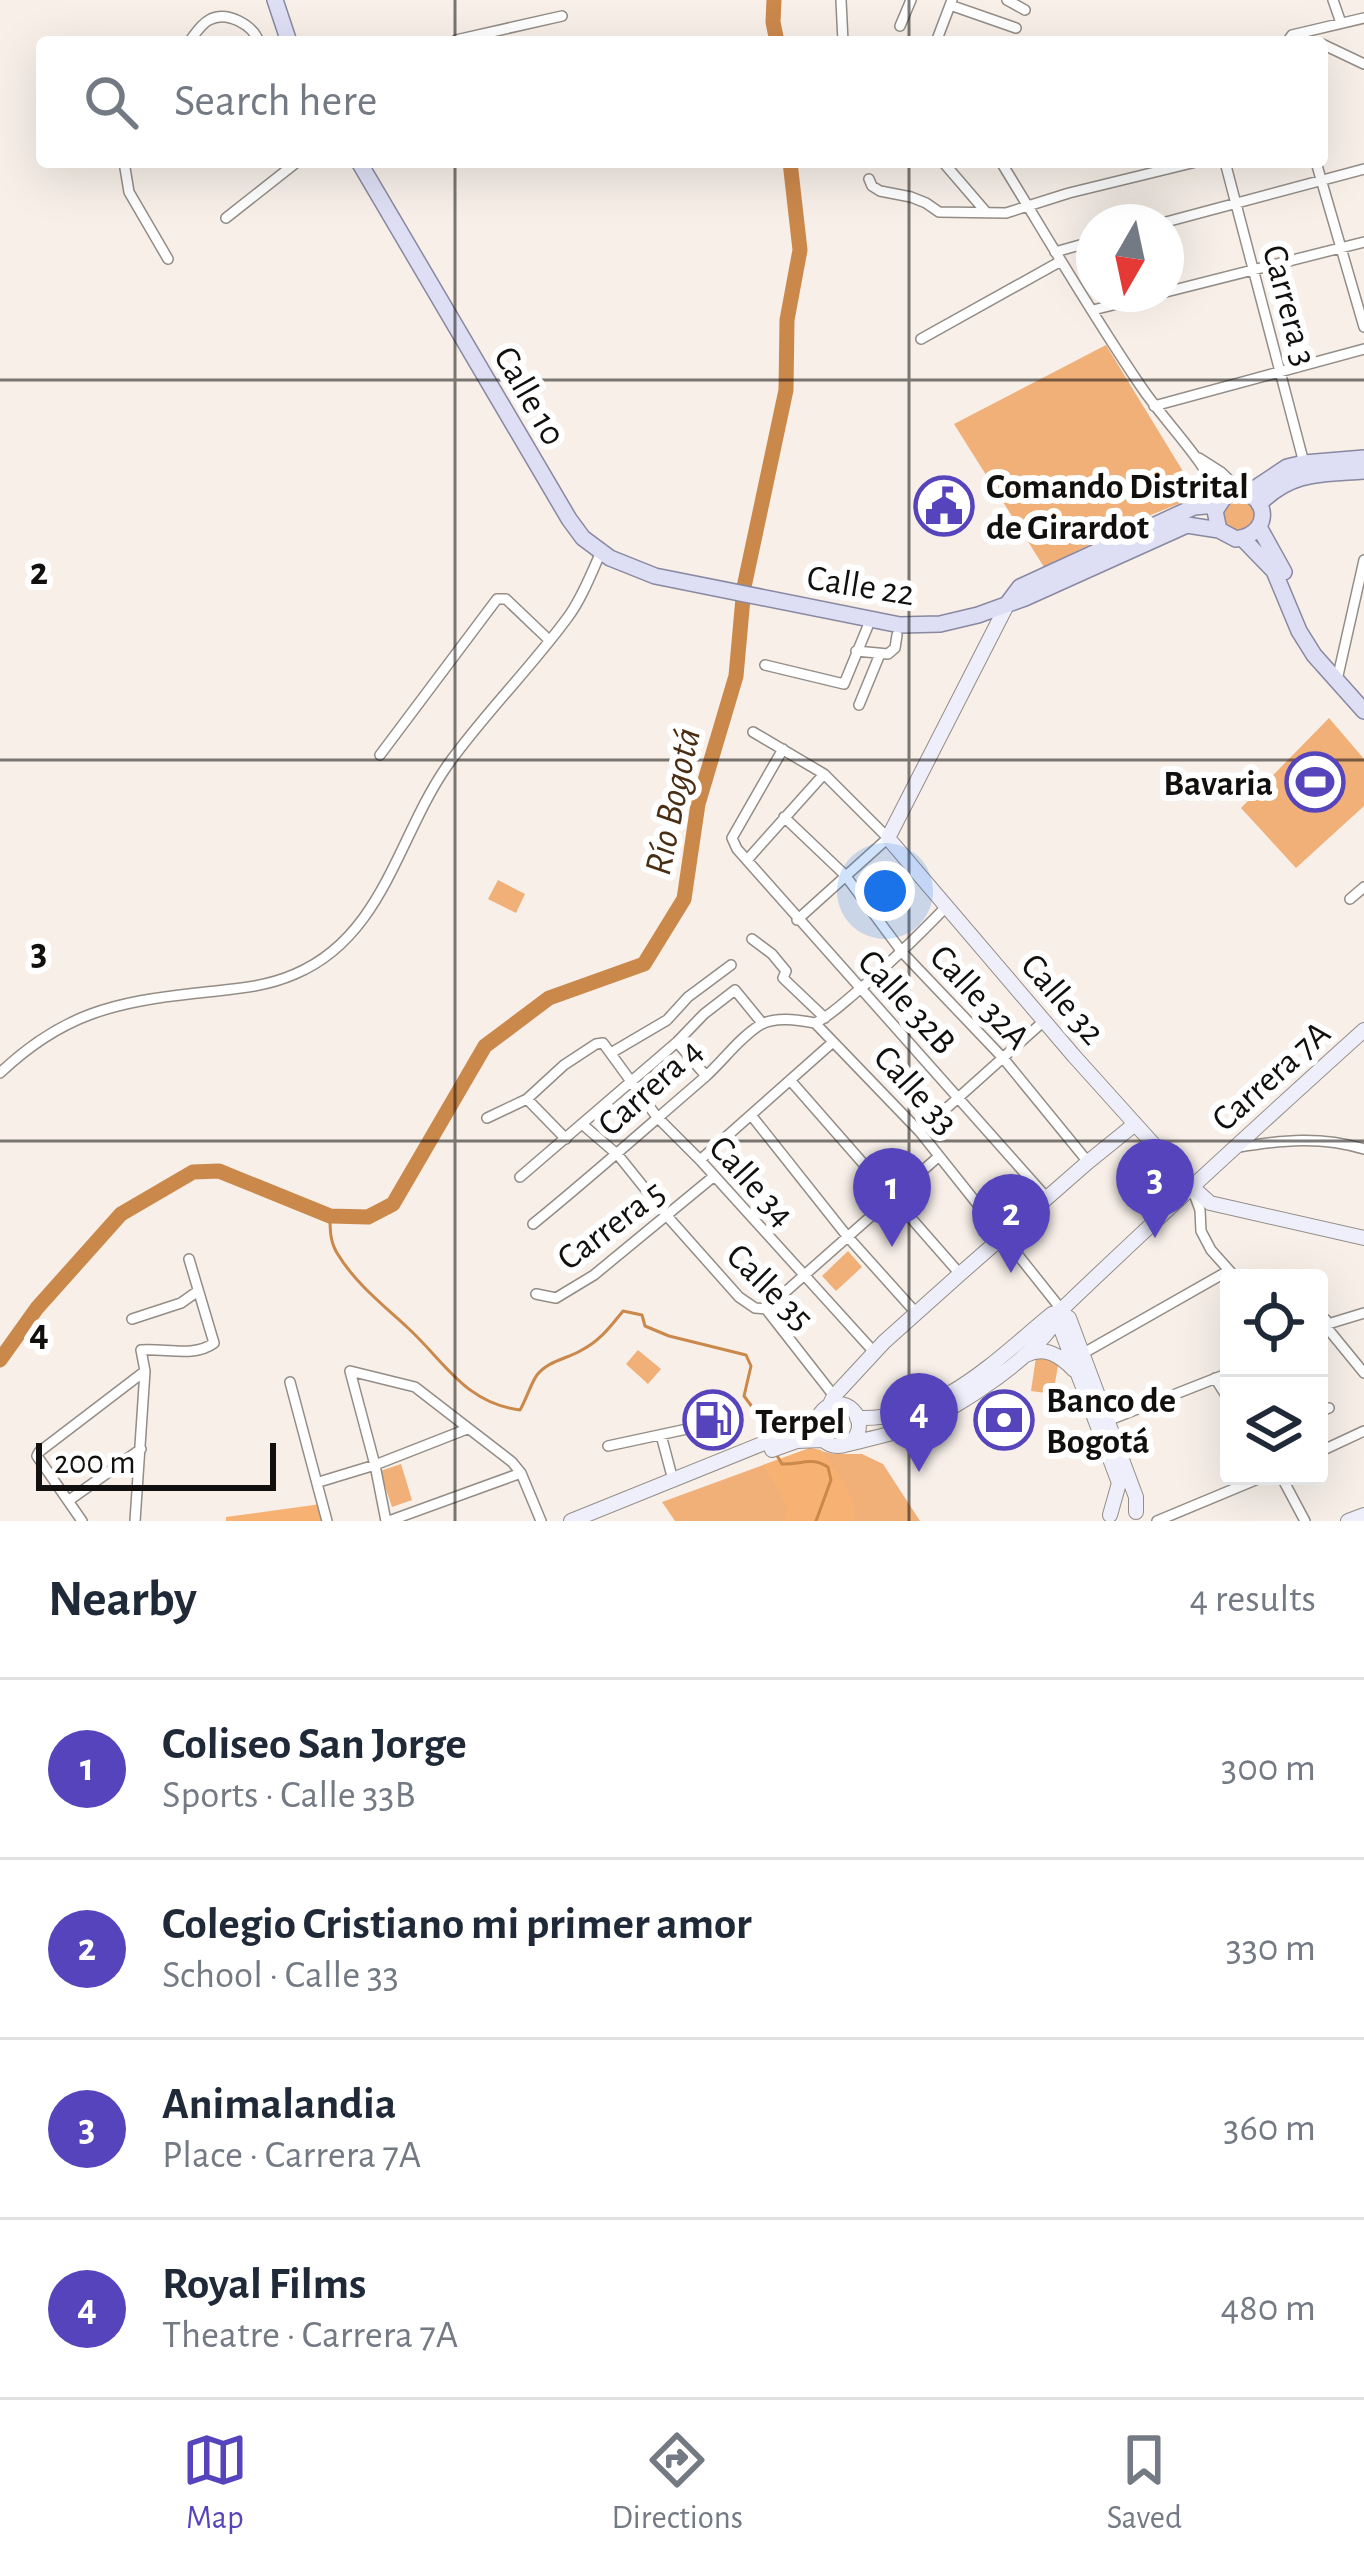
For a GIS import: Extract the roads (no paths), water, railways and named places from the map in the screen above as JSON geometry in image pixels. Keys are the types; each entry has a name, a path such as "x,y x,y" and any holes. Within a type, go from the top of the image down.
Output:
{"main road":[{"path":"274,0 287,36"},
{"name":"Calle 10","path":"362,168 583,538 601,552 656,576 712,589"},
{"path":"1250,496 1287,467 1364,458"},
{"path":"1364,471 1291,479 1250,496 1230,493 1219,502 1215,518 1219,530 1243,539 1274,571 1299,632 1314,655 1364,700"},
{"path":"1243,539 1262,519 1250,496"},
{"name":"Calle 22","path":"1009,603 1020,586 1194,507 1219,502"},
{"name":"Calle 22","path":"712,589 870,621 921,625 978,615 1025,598 1171,531 1187,526 1219,530"},
{"path":"1259,527 1281,565 1307,630 1364,711"}],"street":[{"path":"220,0 222,16"},
{"path":"841,0 842,36"},
{"path":"900,26 910,0"},
{"path":"1006,0 1024,10"},
{"path":"1333,0 1340,23"},
{"path":"938,36 951,3 1016,28"},
{"path":"194,36 213,17 222,16 247,25 257,36"},
{"path":"474,36 562,16"},
{"path":"1297,36 1364,18"},
{"path":"1308,32 1313,36"},
{"path":"1328,46 1364,64"},
{"path":"125,168 129,192 168,259"},
{"path":"226,218 289,168"},
{"path":"949,168 986,212"},
{"path":"1005,168 1076,284"},
{"path":"868,178 880,191 911,197 939,212 1006,213 1171,168"},
{"name":"Carrera 3","path":"1227,168 1304,463"},
{"path":"1318,168 1364,327"},
{"path":"1184,218 1364,169"},
{"path":"1184,288 1364,242"},
{"path":"921,339 1076,249"},
{"path":"1094,312 1154,406 1211,478 1219,502"},
{"path":"1154,406 1364,350"},
{"path":"1195,455 1250,496"},
{"path":"0,1073 45,1035 94,1011 123,1003 261,987 326,956 383,892 448,764 570,615 601,552"},
{"path":"1338,676 1364,560"},
{"path":"380,754 496,598 506,599 549,640"},
{"path":"797,920 888,838 1009,603"},
{"path":"978,615 988,642"},
{"path":"765,665 844,684 870,621"},
{"path":"1349,626 1364,629"},
{"path":"856,651 888,654 895,648 897,635"},
{"path":"859,705 880,654"},
{"name":"Calle 32","path":"754,732 824,774 888,838 1135,1124 1210,1202 1364,1238"},
{"name":"Calle 32B","path":"783,749 732,838 737,849 1047,1198"},
{"path":"748,859 824,774"},
{"name":"Calle 32A","path":"784,817 845,875 902,952 1003,1058 1088,1162"},
{"path":"1350,899 1364,887"},
{"path":"520,1177 735,990 762,1023 820,1021 902,952 945,908"},
{"name":"Calle 33","path":"752,940 772,954 786,971 783,977 833,1042 920,1132 1057,1304 1060,1329 1119,1483 1108,1518"},
{"path":"611,1053 667,1020 730,965"},
{"path":"920,1132 1044,1021"},
{"name":"Carrera 4","path":"533,1224 618,1155 762,1023"},
{"name":"Carrera 7A","path":"857,1418 899,1417 970,1382 1059,1312 1364,1030"},
{"path":"677,1042 706,1076"},
{"name":"Carrera 5","path":"700,1160 833,1042"},
{"name":"Calle 34","path":"527,1099 564,1065 603,1043 657,1117 874,1352"},
{"path":"790,1080 960,1274"},
{"path":"487,1118 527,1099 566,1139"},
{"path":"751,1115 847,1237 917,1315"},
{"name":"Calle 35","path":"582,1124 618,1155 739,1297 766,1310 828,1406"},
{"path":"594,1521 781,1441 828,1406 874,1352 1135,1124"},
{"path":"1237,1148 1303,1139 1338,1141 1364,1149"},
{"path":"766,1310 938,1157"},
{"name":"Carrera 5","path":"536,1294 556,1298 594,1275 713,1177"},
{"path":"1191,1186 1202,1231 1228,1269"},
{"path":"135,1521 146,1371 142,1350 193,1353 211,1348 214,1336 189,1259"},
{"path":"1082,1354 1220,1280"},
{"path":"132,1319 181,1303 198,1291"},
{"name":"Calle 33","path":"1059,1312 1069,1318 1141,1516"},
{"name":"Carrera 7A","path":"844,1445 921,1424 974,1395 1055,1327 1059,1312"},
{"path":"1328,1316 1364,1313"},
{"path":"1328,1330 1344,1318"},
{"path":"1328,1336 1364,1373"},
{"path":"1022,1357 1036,1349 1048,1352 1078,1374"},
{"path":"82,1521 37,1456 146,1371"},
{"path":"521,1473 388,1521 350,1371 415,1387 512,1462 521,1473 541,1521"},
{"path":"1107,1421 1220,1376"},
{"path":"1215,1378 1220,1386"},
{"path":"290,1382 328,1521"},
{"path":"781,1441 812,1438 844,1445 855,1437 857,1418 845,1406 828,1406"},
{"path":"823,1440 818,1431 828,1406"},
{"path":"319,1482 467,1429"},
{"path":"608,1446 687,1429"},
{"path":"1328,1448 1364,1431"},
{"path":"661,1435 673,1480"},
{"path":"68,1501 141,1448"},
{"path":"571,1521 761,1449"},
{"path":"1157,1521 1243,1485"},
{"path":"1286,1485 1305,1521"},
{"path":"1108,1518 1124,1509 1141,1516"},
{"path":"1348,1521 1364,1515"}],"waterway":[{"name":"Río Bogotá","path":"774,0 776,36"},
{"name":"Río Bogotá","path":"0,1360 37,1308 121,1214 193,1172 219,1171 330,1216 368,1217 393,1204 485,1046 549,998 644,964 684,899 698,804 736,676 744,587 786,390 787,320 800,250 791,168"},
{"path":"330,1216 333,1244 352,1274 457,1379 484,1399 520,1410 541,1370 593,1343 623,1311 642,1315 645,1326 669,1336 746,1355 751,1366 744,1396 769,1434"},
{"path":"776,1454 782,1464 811,1461 828,1467 831,1480 816,1521"}],"place":[{"name":"Comando Distrital de Girardot","path":"944,506"},
{"name":"Bavaria","path":"1315,782"},
{"name":"Animalandia","path":"1155,1238"},
{"name":"Coliseo San Jorge","path":"892,1247"},
{"name":"Colegio Cristiano mi primer amor","path":"1011,1273"},
{"name":"Terpel","path":"713,1420"},
{"name":"Banco de Bogotá","path":"1004,1420"},
{"name":"Royal Films","path":"919,1472"}]}
